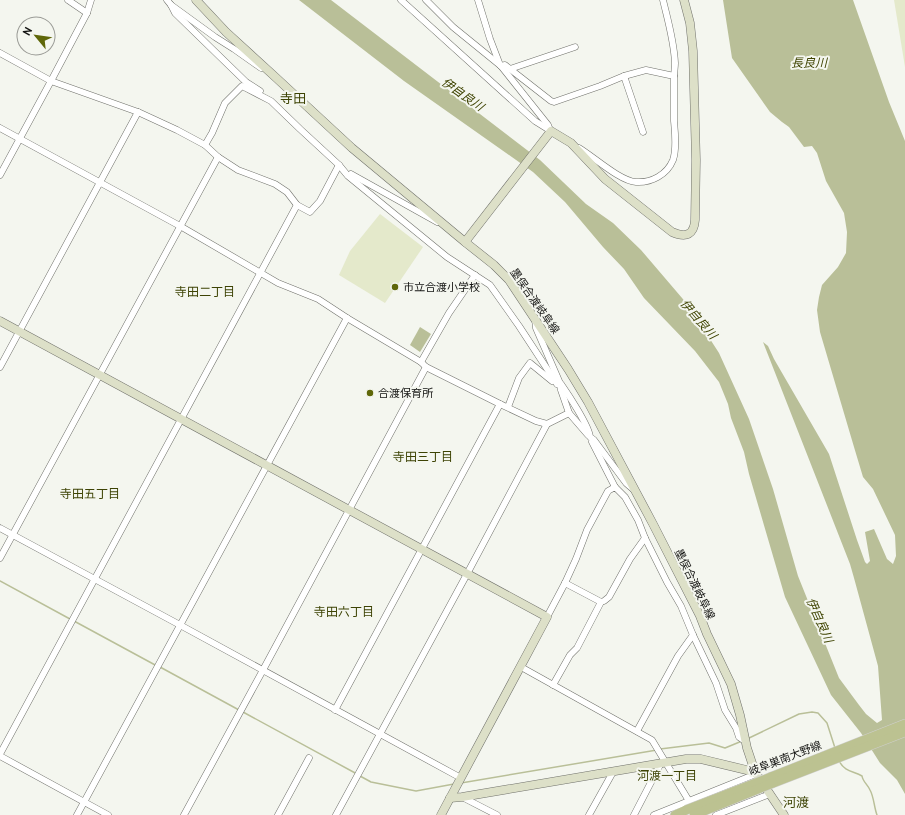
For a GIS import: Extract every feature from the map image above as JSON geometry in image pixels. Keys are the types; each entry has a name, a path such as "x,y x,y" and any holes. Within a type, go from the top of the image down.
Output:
{"main road":[{"name":"岐阜巣南大野線","path":"797,771 905,724"},
{"name":"岐阜巣南大野線","path":"675,815 692,813 772,780 905,732"}],"street":[{"path":"68,0 87,13"},
{"path":"0,175 87,13 91,0"},
{"name":"墨俣合渡岐阜線","path":"196,0 226,32 352,148 444,224 467,239 509,280 588,402 700,616 731,684 740,715 745,741 755,773 770,794 780,814"},
{"path":"401,0 535,121 589,154 616,174 629,181 636,182 646,182 665,172 673,160 676,143 675,64 669,23 663,0"},
{"path":"426,0 453,27 501,66 548,125 551,131"},
{"path":"478,0 490,39 501,66"},
{"path":"571,143 605,179 672,232 680,236 686,235 694,228 696,220 696,160 693,51 690,23 684,0"},
{"path":"169,3 215,38 272,74"},
{"path":"169,3 175,13 246,82 260,91 271,101 341,167 348,176 447,257 490,285 578,410 590,432 590,437 615,487 625,497 638,520 645,538 681,606 713,677 725,710 736,728 739,737 745,741"},
{"path":"510,69 575,48"},
{"path":"0,53 51,81 138,112 177,130 205,145 218,157 238,170 276,184 287,192 297,205 310,212 320,201 341,167"},
{"path":"501,66 505,65 554,102 624,76 646,70 674,76"},
{"path":"624,76 643,132"},
{"path":"205,145 225,103 242,86 271,101"},
{"path":"0,367 138,112"},
{"path":"0,128 180,226 278,283 318,299 421,362 426,367 536,421 547,424 570,413"},
{"path":"467,239 551,131"},
{"path":"0,558 218,157"},
{"path":"341,167 435,221 444,224"},
{"path":"108,815 0,755 297,205"},
{"path":"421,362 449,313 475,274"},
{"path":"77,815 347,318"},
{"path":"534,318 536,328 570,413 594,440 626,483 637,494"},
{"path":"0,321 547,617"},
{"path":"508,407 519,378 530,363 559,384"},
{"path":"184,815 426,367"},
{"path":"335,710 500,404"},
{"path":"336,815 468,574 547,424"},
{"path":"441,815 566,583 587,530 608,491 615,487"},
{"path":"0,528 381,734 460,779"},
{"path":"553,685 570,654 577,648 601,602 609,597 630,559 645,538"},
{"path":"566,583 601,602"},
{"path":"637,731 678,656 693,635"},
{"path":"521,667 652,740 689,801 692,813"},
{"path":"278,815 309,758"},
{"path":"452,796 462,797 613,772 663,760 701,759 755,773"},
{"path":"634,815 663,760"},
{"path":"589,815 613,772"},
{"path":"654,815 755,773"},
{"path":"716,815 770,794"},
{"path":"462,797 494,814"}],"shaded area":[{"path":"894,0 905,0 905,67"},
{"path":"380,214 423,247 385,303 339,275 350,251"}],"water":[{"name":"長良川","path":"299,0 331,0 540,160 586,204 613,223 641,250 688,305 719,353 749,419 773,489 798,576 839,678 866,714 877,723 882,720 878,666 850,564 763,342 768,346 829,454 865,562 867,564 870,561 865,532 874,529 887,559 893,564 896,556 895,535 873,489 863,477 820,332 817,310 822,285 838,267 846,253 847,232 844,213 826,181 817,153 812,146 804,147 789,127 770,112 732,58 723,0 853,0 889,102 905,141 905,794 897,780 880,763 861,733 831,695 785,597 744,452 719,382 695,351 644,298 624,269 603,247 565,202 533,172 404,81"},
{"path":"420,327 431,334 420,352 410,345"}],"waterway":[{"path":"0,581 70,619"},
{"path":"74,621 157,666"},
{"path":"160,667 239,710"},
{"path":"243,712 357,774"},
{"path":"747,739 799,714 812,712 818,713 827,723 835,748"},
{"path":"660,749 709,743 725,748 742,741"},
{"path":"461,783 657,750"},
{"path":"839,761 841,765 847,769 862,776 871,793 877,815"},
{"path":"360,776 371,782 416,791 454,784"}],"place":[{"name":"市立合渡小学校","path":"395,287"},
{"name":"合渡保育所","path":"370,393"}],"district":[{"name":"寺田","path":"293,98"},
{"name":"寺田二丁目","path":"205,291"},
{"name":"寺田三丁目","path":"423,456"},
{"name":"寺田五丁目","path":"90,493"},
{"name":"寺田六丁目","path":"344,611"},
{"name":"河渡一丁目","path":"667,775"},
{"name":"河渡","path":"796,802"}],"water label":[{"name":"伊自良川","path":"463,94"},
{"name":"伊自良川","path":"699,319"},
{"name":"伊自良川","path":"820,620"}]}
